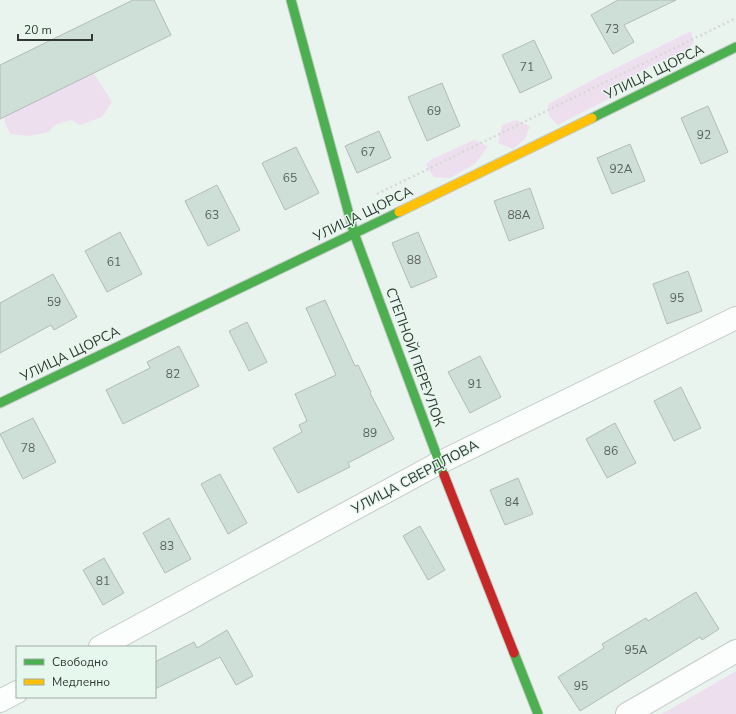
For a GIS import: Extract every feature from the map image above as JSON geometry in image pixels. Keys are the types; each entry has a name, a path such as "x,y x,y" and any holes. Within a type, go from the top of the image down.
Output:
{"street":[{"name":"СТЕПНОЙ ПЕРЕУЛОК","path":"291,0 354,233 439,463 538,714"},
{"name":"УЛИЦА ЩОРСА","path":"0,403 736,47"},
{"name":"УЛИЦА СВЕРДЛОВА","path":"102,646 439,463 736,318"},
{"path":"627,714 736,651"},
{"path":"0,702 16,693"}],"shaded area":[{"path":"691,31 694,43 686,50 652,65 617,85 616,95 558,125 549,116 548,104 600,76"},
{"path":"90,67 112,102 102,117 80,125 71,120 55,125 48,132 30,136 10,134 4,120 12,105"},
{"path":"516,120 530,126 525,139 513,149 498,143 502,125"},
{"path":"474,140 488,146 475,164 450,178 434,177 426,165 432,159"},
{"path":"736,671 736,714 662,714"}],"building":[{"path":"133,0 154,0 171,35 0,119 0,65"},
{"path":"618,0 676,0 624,25 634,42 613,54 591,15"},
{"path":"534,40 552,78 520,93 502,55"},
{"path":"442,83 460,126 427,141 408,97"},
{"path":"708,106 728,152 701,164 681,118"},
{"path":"379,131 391,158 357,173 345,146"},
{"path":"630,144 645,181 612,194 597,158"},
{"path":"296,147 319,193 285,210 262,163"},
{"path":"217,185 240,230 208,246 185,201"},
{"path":"530,188 544,228 509,241 494,201"},
{"path":"120,232 142,274 107,292 85,251"},
{"path":"418,232 437,277 411,288 392,243"},
{"path":"688,271 702,311 667,324 653,284"},
{"path":"53,274 77,317 54,330 51,325 0,353 0,303"},
{"path":"325,300 355,366 358,365 371,392 370,393 394,439 348,463 350,467 298,493 273,448 302,432 299,425 307,421 295,394 336,375 306,308"},
{"path":"247,322 267,362 249,371 229,331"},
{"path":"179,346 199,386 123,424 106,390 150,368 147,362"},
{"path":"480,356 501,397 470,413 448,372"},
{"path":"681,387 701,428 674,441 654,401"},
{"path":"33,418 56,462 23,479 0,434"},
{"path":"615,423 636,463 607,478 586,439"},
{"path":"220,474 247,523 228,534 201,484"},
{"path":"518,478 533,514 505,525 490,490"},
{"path":"169,518 191,559 165,573 143,533"},
{"path":"420,526 445,570 428,580 403,536"},
{"path":"104,558 124,593 103,605 83,570"},
{"path":"696,592 719,629 702,640 700,637 580,711 558,677 604,648 602,644 646,618 648,621"},
{"path":"227,630 253,676 236,685 220,657 156,689 156,661 194,642 197,648"}],"traffic: fast":[{"path":"291,0 354,233 444,475"},
{"path":"592,118 736,47"},
{"path":"0,403 399,212"},
{"path":"514,653 538,714"}],"traffic: slow":[{"path":"399,212 592,118"}],"traffic: jam":[{"path":"444,475 514,653"}]}
